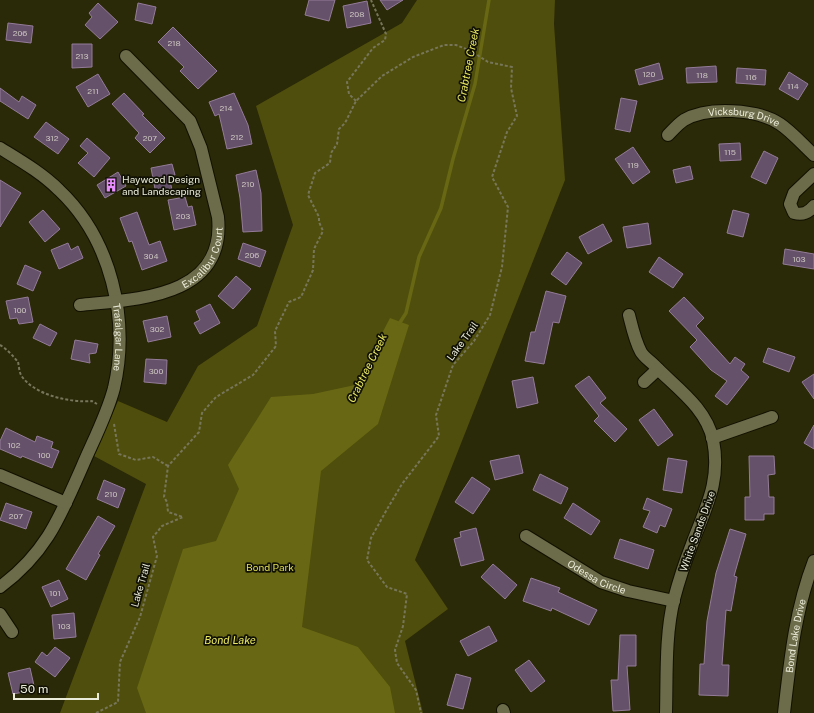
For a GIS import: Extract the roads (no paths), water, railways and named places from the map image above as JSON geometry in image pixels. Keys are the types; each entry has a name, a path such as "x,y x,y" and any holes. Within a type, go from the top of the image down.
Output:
{"street":[{"name":"Excalibur Court","path":"80,304 116,301 170,292 191,282 207,266 214,254 219,230 218,217 196,132 182,111 126,56"},
{"name":"Vicksburg Drive","path":"668,135 684,120 698,115 746,112 760,114 780,124 814,155"},
{"name":"Trafalgar Lane","path":"0,148 30,166 60,190 78,212 102,250 108,266 116,301 120,335 114,388 106,413 66,503 51,533 40,550 28,564 0,587"},
{"path":"814,174 794,193 790,204 794,213 800,215 809,211 814,206"},
{"name":"White Sands Drive","path":"630,315 634,335 641,352 688,397 704,419 712,438 715,455 715,482 711,499 682,573 674,601 668,642 666,713"},
{"path":"644,382 658,369"},
{"path":"712,438 772,417"},
{"path":"0,475 66,503"},
{"name":"Odessa Circle","path":"526,536 602,582 628,592 674,601"},
{"name":"Bond Lake Drive","path":"784,713 796,625 800,605 814,561"},
{"path":"0,614 12,632"}],"water":[{"name":"Bond Lake","path":"390,318 409,325 378,424 321,471 302,627 358,647 390,687 395,713 146,713 137,688 183,549 216,541 239,489 228,465 271,397 313,394 355,385"}],"waterway":[{"name":"Crabtree Creek","path":"399,324 406,313 419,257 441,208 453,159 475,84 489,0"}],"place":[{"name":"Haywood Design and Landscaping","path":"111,185"}],"park label":[{"name":"Bond Park","path":"270,567"}]}
